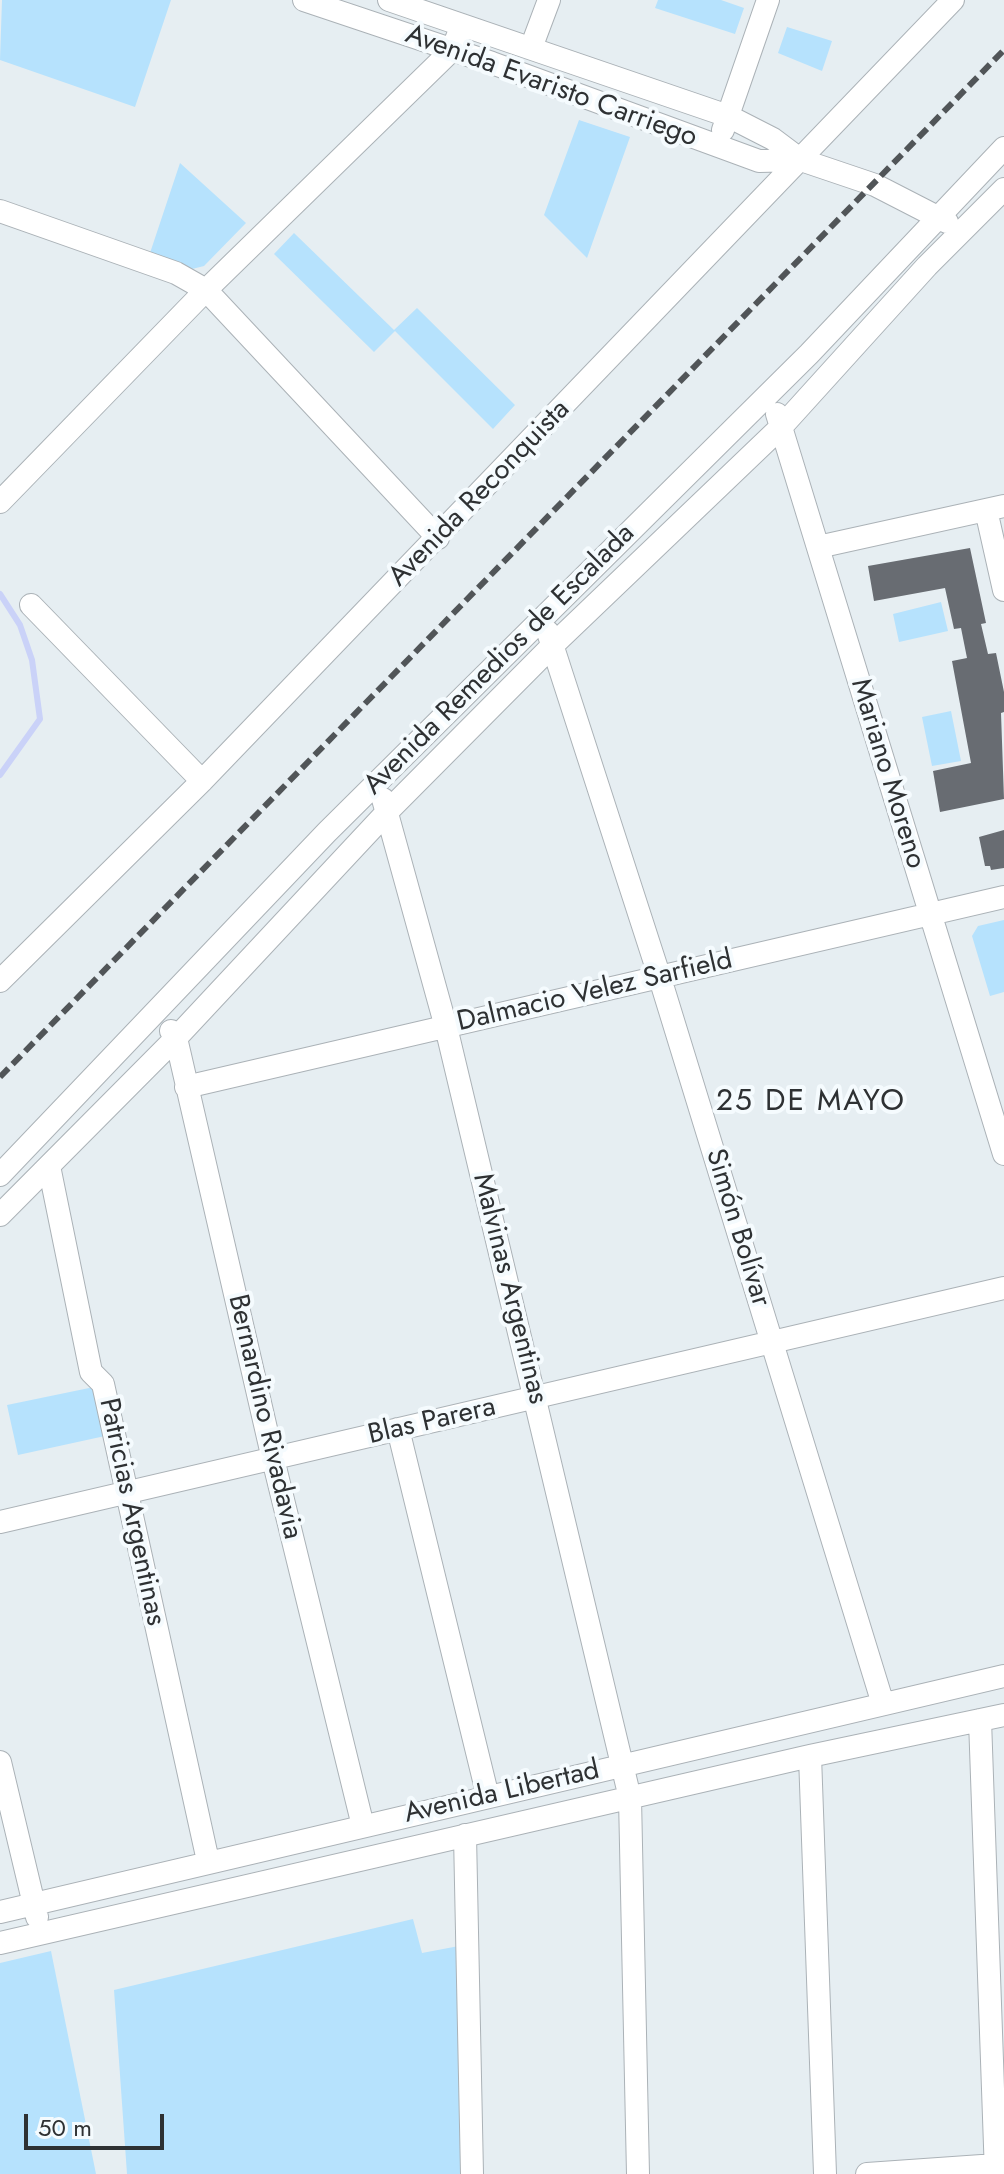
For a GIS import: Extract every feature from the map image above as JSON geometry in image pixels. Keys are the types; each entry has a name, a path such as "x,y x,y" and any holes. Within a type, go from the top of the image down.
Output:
{"street":[{"name":"Avenida Evaristo Carriego","path":"304,0 759,161 801,160"},
{"name":"Avenida Evaristo Carriego","path":"389,0 728,116 773,139 801,160 875,185 938,215 960,233"},
{"path":"531,48 549,0"},
{"path":"718,146 768,0"},
{"name":"Avenida Reconquista","path":"0,981 202,781 953,0"},
{"path":"0,502 206,290 452,50 462,25"},
{"name":"Avenida Remedios de Escalada","path":"0,1175 375,784 767,396 1004,148"},
{"name":"Avenida Remedios de Escalada","path":"0,1215 176,1038 389,810 554,644 783,425 1004,189"},
{"path":"0,211 176,273 206,290 438,538"},
{"name":"Mariano Moreno","path":"767,396 783,425 1004,1154"},
{"path":"818,547 995,508 1004,590"},
{"path":"31,605 202,781"},
{"name":"Simón Bolívar","path":"541,618 554,644 659,975 883,1704"},
{"name":"Malvinas Argentinas","path":"375,784 389,810 446,1027 630,1798 638,2174"},
{"name":"Dalmacio Velez Sarfield","path":"186,1087 1004,897"},
{"name":"Bernardino Rivadavia","path":"158,1011 176,1038 273,1459 363,1826"},
{"name":"Patricias Argentinas","path":"49,1166 91,1372 103,1384 208,1861"},
{"name":"Blas Parera","path":"0,1522 128,1495 1004,1288"},
{"path":"398,1429 488,1797"},
{"name":"Avenida Libertad","path":"0,1912 1004,1676"},
{"name":"Avenida Libertad","path":"0,1943 810,1756 1004,1715"},
{"path":"867,2174 996,2170 980,1720"},
{"path":"810,1756 825,2174"},
{"path":"0,1762 40,1934"},
{"path":"465,1835 472,2174"}],"shaded area":[{"path":"2,0 171,0 135,107 0,60"},
{"path":"658,0 721,0 744,8 735,34 655,8"},
{"path":"787,27 832,41 822,71 778,53"},
{"path":"579,120 630,137 587,258 544,215"},
{"path":"180,163 246,223 204,266 192,269 150,253"},
{"path":"294,233 394,330 417,308 515,405 493,429 395,331 374,352 274,254"},
{"path":"941,602 948,631 899,642 893,614"},
{"path":"951,711 961,761 932,766 922,717"},
{"path":"1004,920 1004,992 990,996 972,936 978,926"},
{"path":"94,1387 105,1436 18,1455 7,1405"},
{"path":"413,1919 422,1953 459,1946 464,2174 127,2174 114,1990"},
{"path":"51,1951 96,2174 0,2174 0,1963"}],"building":[{"path":"970,548 986,623 981,624 988,654 996,653 1004,692 1004,712 1001,713 1004,799 940,812 933,771 971,763 952,661 967,658 961,628 954,629 945,588 874,601 868,566"},
{"path":"1004,830 1004,868 991,870 990,866 985,866 979,837"}],"waterway":[{"path":"0,594 20,625 32,660 40,719 0,775"}],"railway":[{"path":"0,1077 1004,50"}],"district":[{"name":"25 DE MAYO","path":"811,1103"}]}
